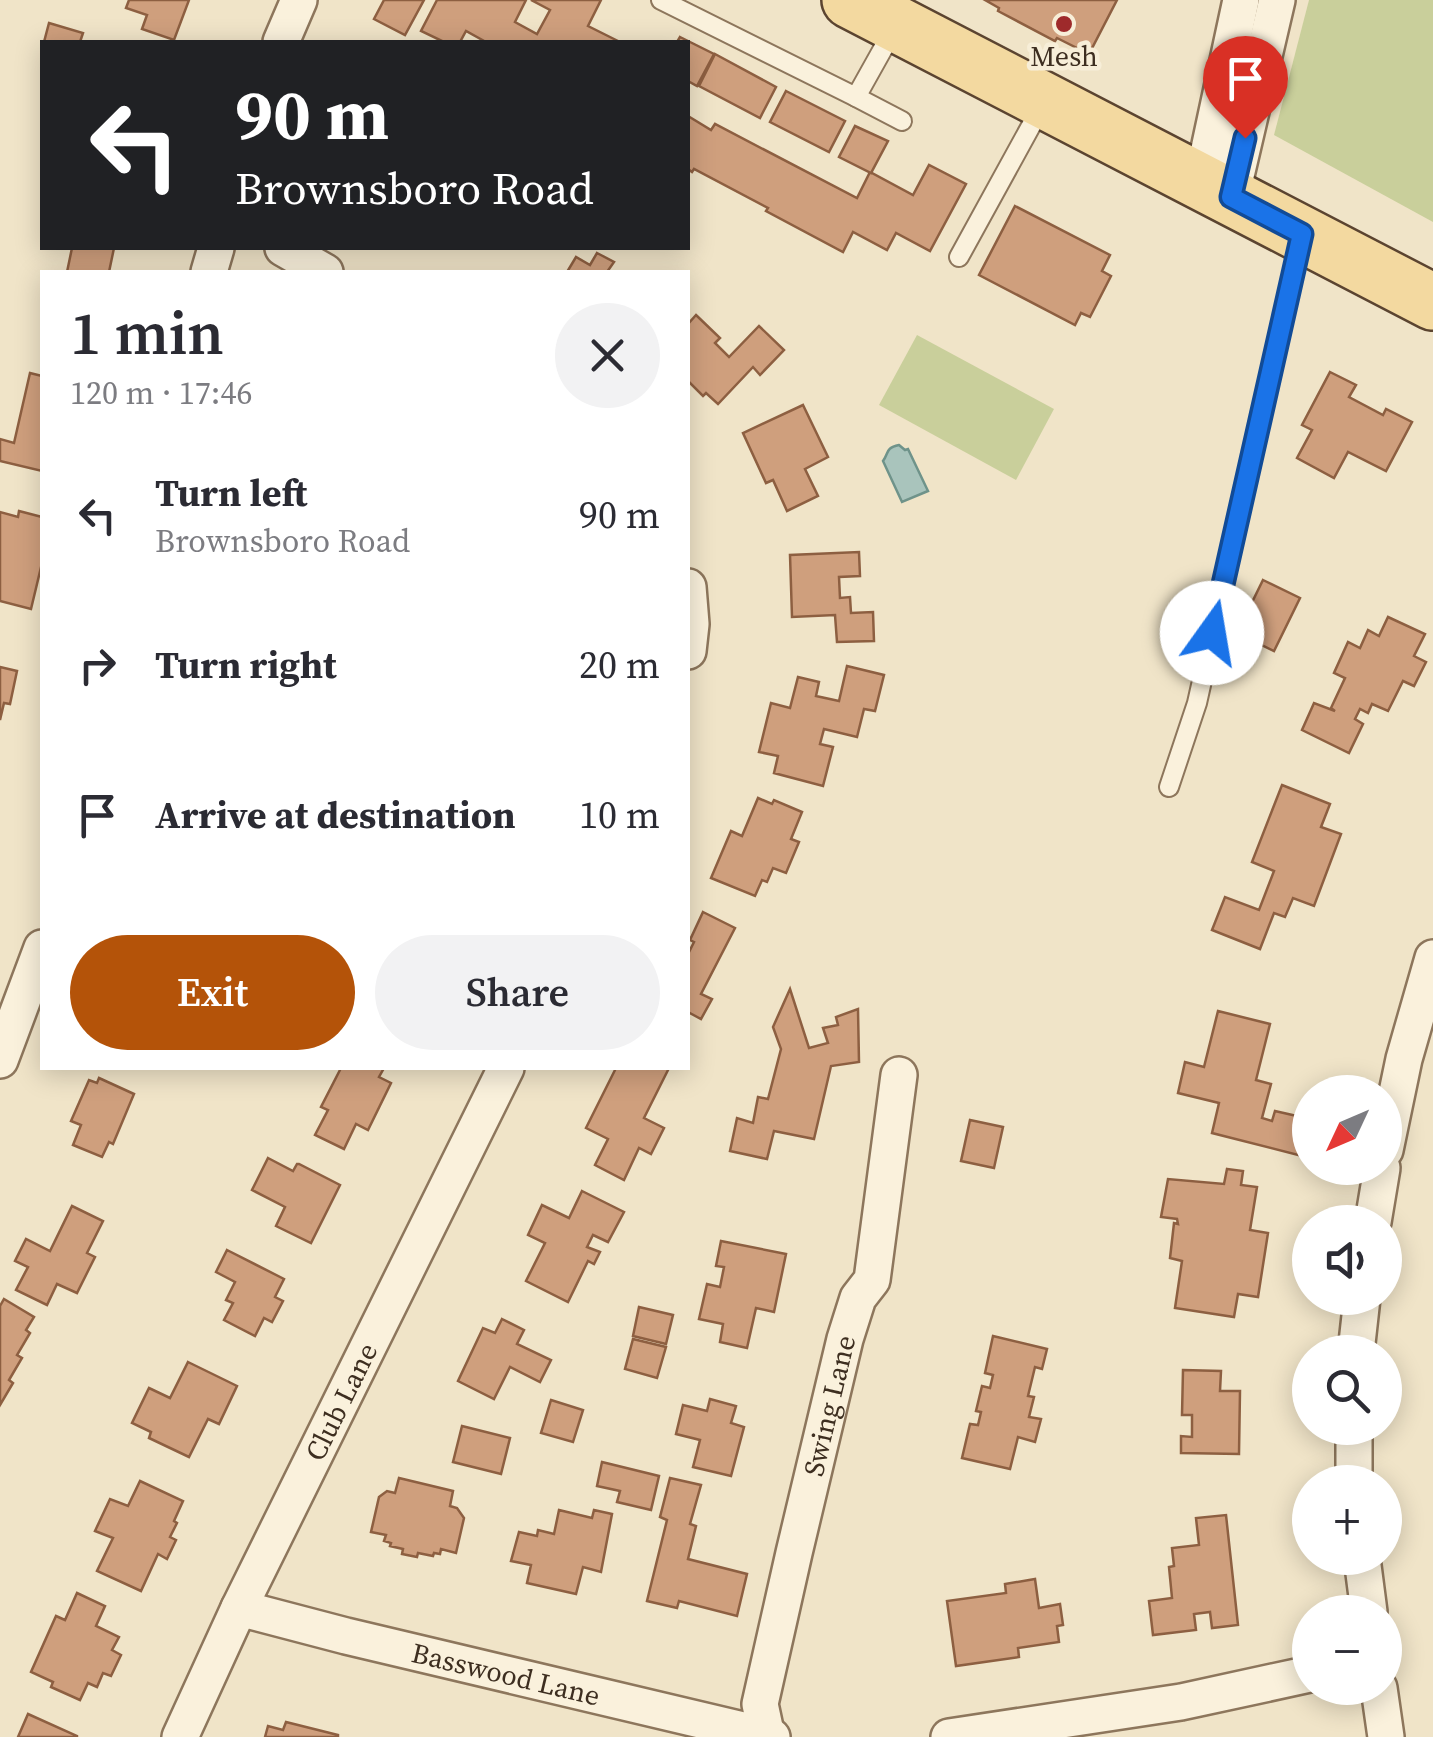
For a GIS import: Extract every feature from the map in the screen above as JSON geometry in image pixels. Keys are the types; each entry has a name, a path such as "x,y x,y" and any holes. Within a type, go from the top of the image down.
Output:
{"main road":[{"path":"873,12 1433,302"}],"street":[{"path":"282,40 299,0"},
{"path":"1216,190 1242,0"},
{"path":"1216,190 1277,0"},
{"path":"286,250 322,270"},
{"path":"0,1060 40,953"},
{"path":"1401,1075 1428,994 1433,958"},
{"name":"Club Lane","path":"180,1737 238,1608 505,1070"},
{"name":"Swing Lane","path":"768,1737 760,1704 845,1339 858,1298 872,1280 899,1075"},
{"name":"Basswood Lane","path":"238,1608 768,1737"},
{"path":"948,1737 1181,1702 1292,1678"},
{"path":"1381,1705 1386,1737"}],"lane":[{"path":"661,0 902,120"},
{"path":"856,96 873,12"},
{"path":"959,257 1046,100"},
{"path":"1169,787 1197,703 1302,234"}],"green space":[{"path":"1309,0 1433,0 1433,222 1274,135"},
{"path":"917,335 1054,409 1016,480 879,405"}],"water":[{"path":"899,445 908,449 928,491 902,502 883,461 889,449"}],"building":[{"path":"129,0 189,0 174,40 142,29 147,15 126,8"},
{"path":"384,0 424,0 405,35 374,19"},
{"path":"437,0 526,0 515,22 537,34 550,10 531,0 601,0 588,26 616,40 482,40 466,31 461,40 440,40 421,31"},
{"name":"Mesh","path":"985,0 1117,0 1089,54 1057,38 1055,41"},
{"path":"49,23 83,33 81,40 45,40"},
{"path":"690,42 714,54 697,86 690,82"},
{"path":"715,54 776,87 760,118 699,86"},
{"path":"786,91 845,121 829,152 770,122"},
{"path":"690,117 711,130 715,124 857,198 870,172 913,195 929,165 966,184 930,251 896,233 887,250 853,232 843,252 766,211 768,208 694,169 692,172"},
{"path":"855,126 888,141 871,173 839,157"},
{"path":"1015,206 1110,255 1102,271 1111,276 1090,317 1081,313 1075,325 979,275"},
{"path":"72,250 114,250 109,270 67,270"},
{"path":"597,253 614,262 608,270 568,270 576,257 590,265"},
{"path":"696,315 720,338 715,343 729,357 759,326 784,350 760,375 753,367 718,404 690,383 690,322"},
{"path":"1330,372 1356,385 1349,397 1383,415 1386,409 1412,422 1386,471 1348,452 1334,478 1297,458 1312,430 1302,425"},
{"path":"30,373 40,376 40,471 0,461 0,439 14,443"},
{"path":"803,405 828,457 805,469 818,496 787,511 773,480 766,483 743,433"},
{"path":"19,511 40,516 40,571 31,609 0,601 0,512 18,517"},
{"path":"859,552 860,576 839,577 840,598 850,597 851,613 873,612 874,641 837,642 835,615 792,617 790,555"},
{"path":"1263,580 1300,598 1274,651 1237,633"},
{"path":"1388,617 1425,634 1414,656 1426,662 1414,686 1403,681 1388,711 1372,704 1368,713 1360,709 1355,719 1363,724 1349,753 1302,730 1314,703 1335,711 1331,708 1345,678 1334,673 1348,642 1360,648 1368,630 1379,636"},
{"path":"847,666 884,675 875,711 864,709 857,737 824,729 820,744 833,747 823,786 774,773 778,756 759,752 771,703 790,708 798,677 819,682 816,696 839,701"},
{"path":"0,667 17,671 10,704 4,703 0,720"},
{"path":"1282,785 1330,804 1321,827 1341,834 1314,906 1293,898 1285,917 1274,913 1260,949 1212,930 1225,897 1259,910 1274,871 1252,862"},
{"path":"758,798 802,812 791,839 799,842 786,873 773,868 755,896 711,878 731,831 742,836"},
{"path":"703,912 735,928 701,994 712,999 701,1019 690,1013 690,950 694,942 690,940"},
{"path":"790,989 809,1048 828,1043 823,1028 838,1025 836,1017 858,1009 859,1062 831,1066 814,1139 774,1131 767,1159 730,1151 737,1118 753,1123 758,1097 768,1099 781,1049 773,1027"},
{"path":"1218,1011 1270,1024 1256,1080 1271,1084 1262,1118 1272,1121 1275,1111 1292,1115 1292,1153 1212,1133 1219,1103 1178,1093 1185,1062 1204,1067"},
{"path":"340,1070 383,1070 379,1077 391,1083 368,1130 356,1124 344,1149 315,1135 328,1110 321,1107"},
{"path":"615,1070 668,1070 644,1118 664,1128 651,1154 639,1148 624,1180 595,1165 608,1139 586,1128"},
{"path":"99,1078 134,1094 113,1144 109,1142 102,1157 73,1145 81,1125 71,1121 89,1080 97,1083"},
{"path":"970,1120 1003,1127 994,1168 961,1161"},
{"path":"268,1158 293,1171 299,1164 340,1185 311,1243 276,1226 285,1207 252,1190"},
{"path":"1227,1169 1243,1171 1241,1185 1257,1187 1250,1230 1268,1233 1258,1297 1238,1294 1234,1317 1175,1308 1182,1261 1170,1258 1177,1219 1161,1217 1168,1179 1224,1184"},
{"path":"582,1191 624,1212 608,1242 593,1235 587,1247 600,1252 594,1264 588,1261 568,1302 526,1281 545,1243 528,1235 542,1205 569,1218"},
{"path":"72,1206 103,1221 87,1253 95,1257 77,1293 57,1284 47,1305 16,1290 28,1267 15,1261 26,1239 50,1251"},
{"path":"721,1241 786,1254 774,1312 756,1308 747,1348 720,1342 723,1324 699,1319 707,1284 720,1287 724,1267 716,1266"},
{"path":"227,1250 284,1279 275,1297 283,1301 272,1322 264,1318 255,1336 224,1320 233,1303 226,1300 235,1282 216,1272"},
{"path":"4,1299 34,1317 17,1355 22,1358 9,1380 13,1383 0,1405 0,1306"},
{"path":"639,1307 673,1315 666,1344 633,1336"},
{"path":"502,1319 524,1330 517,1344 551,1360 540,1382 510,1367 494,1399 458,1381 483,1328 495,1333"},
{"path":"993,1336 1047,1349 1042,1369 1035,1367 1028,1396 1034,1397 1029,1417 1041,1419 1035,1442 1018,1437 1010,1469 962,1458 970,1424 978,1425 981,1412 976,1411 982,1386 990,1388 993,1375 985,1373"},
{"path":"633,1339 666,1347 657,1378 625,1369"},
{"path":"188,1362 237,1386 219,1424 208,1419 189,1457 149,1438 151,1432 132,1423 149,1388 170,1398"},
{"path":"1183,1370 1221,1371 1220,1391 1240,1391 1239,1454 1181,1453 1181,1436 1192,1437 1192,1415 1182,1415"},
{"path":"710,1399 736,1406 731,1423 744,1427 731,1476 693,1467 700,1440 676,1434 683,1405 707,1411"},
{"path":"551,1400 583,1410 573,1442 541,1433"},
{"path":"462,1426 510,1438 501,1474 453,1462"},
{"path":"602,1462 659,1476 651,1510 617,1502 620,1491 597,1486"},
{"path":"399,1478 453,1491 450,1506 457,1508 464,1518 456,1553 441,1549 440,1554 433,1556 402,1554 403,1549 384,1541 386,1535 371,1532 379,1497 387,1491 395,1493"},
{"path":"670,1478 701,1485 690,1524 696,1526 688,1559 747,1574 737,1616 679,1601 677,1608 647,1601 667,1520 660,1517"},
{"path":"140,1481 183,1501 170,1537 176,1540 167,1559 158,1554 141,1591 97,1571 113,1538 95,1531 110,1499 128,1506"},
{"path":"559,1510 592,1518 594,1510 612,1514 601,1572 583,1567 576,1594 527,1583 531,1565 511,1561 519,1532 537,1536 538,1530 554,1534"},
{"path":"1226,1515 1238,1625 1212,1628 1210,1612 1194,1614 1196,1630 1153,1635 1149,1601 1172,1598 1172,1548 1199,1545 1196,1518"},
{"path":"1035,1579 1039,1608 1060,1604 1063,1625 1057,1626 1059,1642 1018,1648 1019,1657 956,1666 947,1601 1006,1593 1005,1584"},
{"path":"77,1593 105,1606 96,1626 119,1637 112,1650 121,1655 111,1676 103,1673 97,1687 88,1683 80,1700 51,1687 53,1682 31,1672 56,1616 65,1620"},
{"path":"28,1714 77,1736 77,1737 18,1737"},
{"path":"286,1722 338,1737 265,1737 268,1726 283,1730"}],"place":[{"name":"Mesh","path":"1064,24"}],"route":[{"path":"1212,633 1302,234 1231,197 1245,138"}]}
